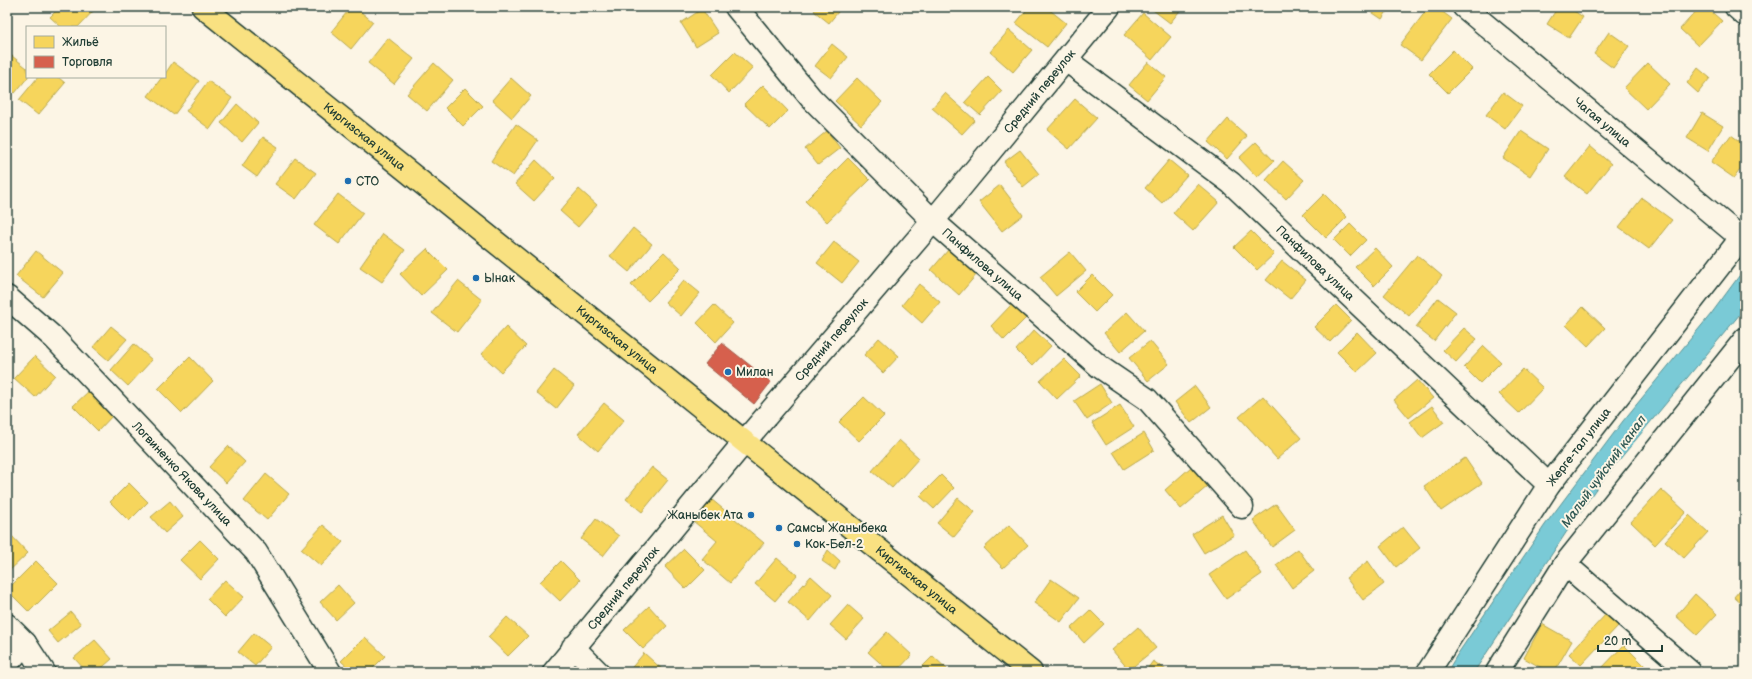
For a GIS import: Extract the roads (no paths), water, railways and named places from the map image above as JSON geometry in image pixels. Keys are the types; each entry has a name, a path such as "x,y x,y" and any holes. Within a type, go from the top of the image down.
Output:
{"main road":[{"name":"Киргизская улица","path":"203,7 1032,672"}],"street":[{"name":"Панфилова улица","path":"736,7 811,98 933,221 1100,367 1148,399 1242,507"},
{"name":"Средний переулок","path":"554,672 745,441 933,221 1109,7"},
{"name":"Чагая улица","path":"1464,7 1743,235"},
{"path":"1736,7 1745,15"},
{"name":"Панфилова улица","path":"1066,60 1231,183 1549,485"},
{"name":"Жерге-тал улица","path":"1428,672 1549,485 1743,235"},
{"name":"Логвиненко Якова улица","path":"7,297 54,338 256,552 330,672"},
{"path":"1497,672 1565,564 1745,339"},
{"path":"1565,564 1690,672"},
{"path":"7,625 25,643 44,672"},
{"path":"7,664 25,643"},
{"path":"573,648 598,672"}],"water":[{"name":"Малый чуйский канал","path":"1745,268 1745,308 1600,483 1474,672 1447,672 1545,525 1623,421 1711,314"}],"place":[{"name":"СТО","path":"348,181"},
{"name":"Ынак","path":"476,278"},
{"name":"Милан","path":"728,372"},
{"name":"Жаныбек Ата","path":"751,515"},
{"name":"Самсы Жаныбека","path":"779,528"},
{"name":"Кок-Бел-2","path":"797,544"}]}
